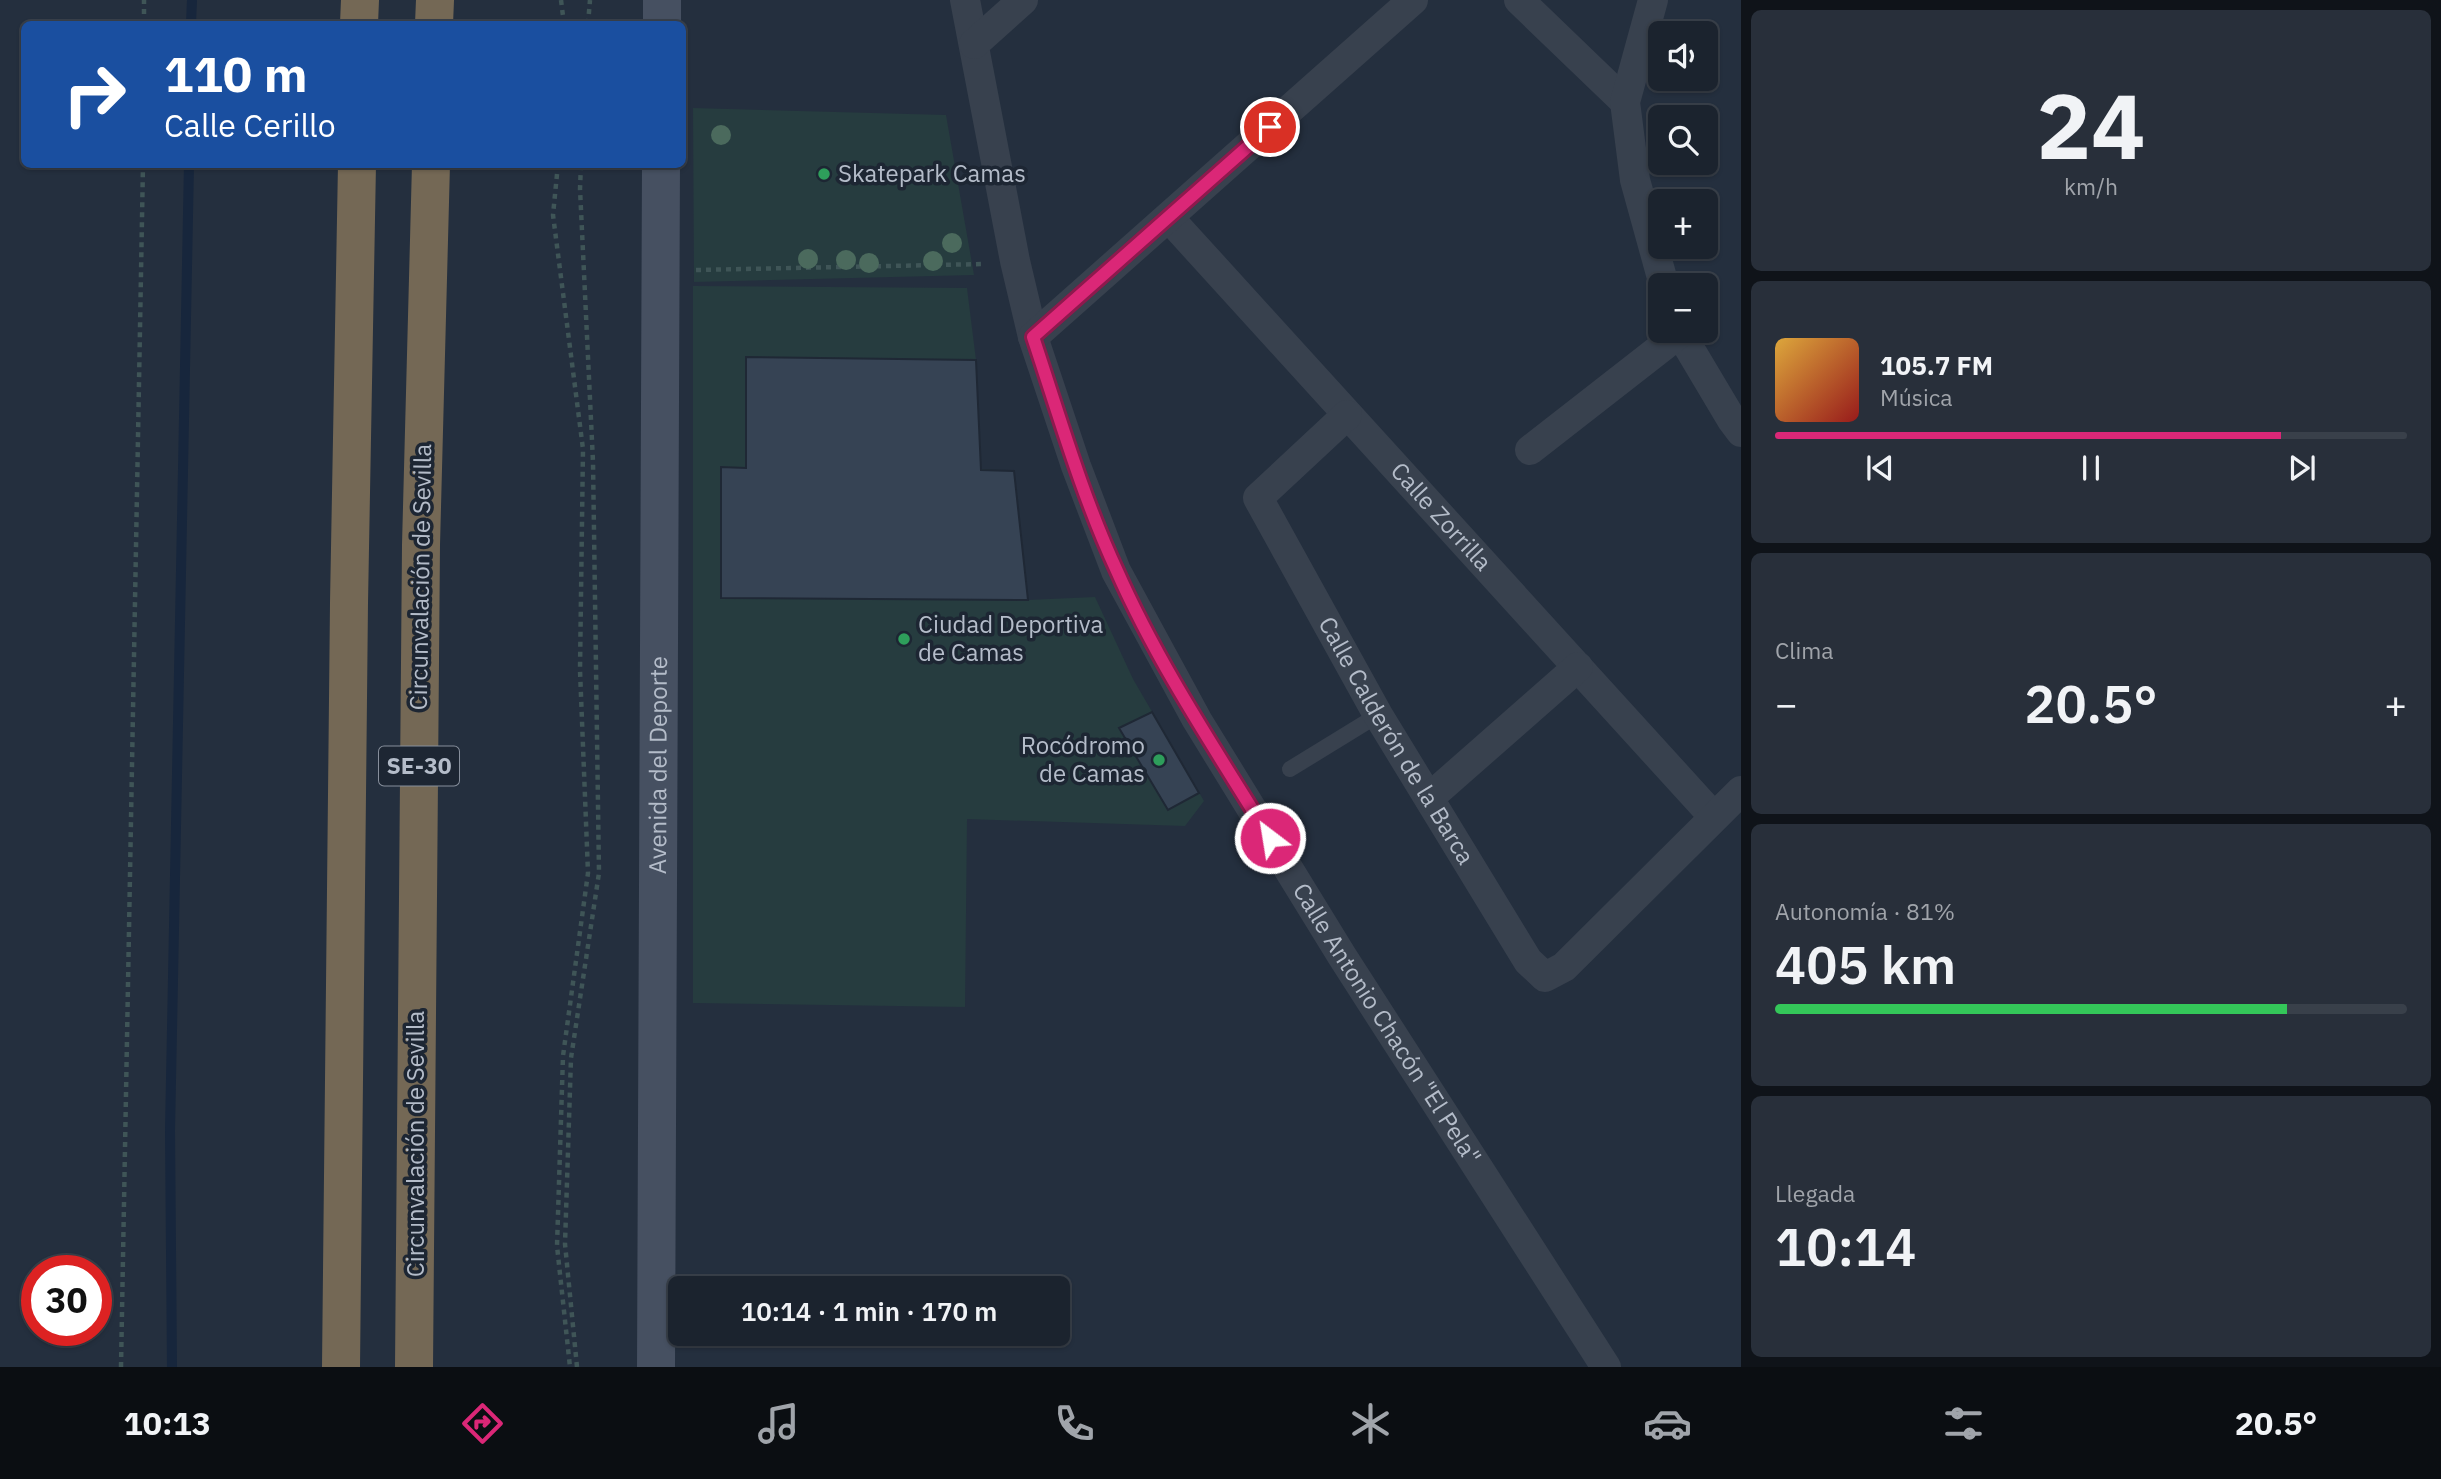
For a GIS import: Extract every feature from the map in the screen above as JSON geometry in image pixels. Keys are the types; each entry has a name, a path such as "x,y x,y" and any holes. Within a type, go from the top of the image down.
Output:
{"highway":[{"path":"359,21 360,0"},
{"path":"434,21 435,0"},
{"name":"SE-30","path":"341,1367 349,576 357,168"},
{"name":"Circunvalación de Sevilla","path":"414,1367 421,545 431,168"}],"street":[{"path":"662,0 662,21"},
{"name":"Calle Antonio Chacón \"El Pela\"","path":"965,0 1015,261 1033,337 1076,466 1116,571 1197,720 1335,945 1606,1367"},
{"path":"974,44 1023,0"},
{"path":"1033,337 1413,0"},
{"path":"1519,0 1625,102"},
{"path":"1653,0 1625,102 1635,180 1661,273"},
{"name":"Avenida del Deporte","path":"656,1367 661,168"},
{"name":"Calle Zorrilla","path":"1169,218 1714,817"},
{"path":"1530,450 1665,343"},
{"path":"1686,343 1741,432"},
{"name":"Calle Calderón de la Barca","path":"1347,415 1258,498 1378,715 1528,961 1545,977 1564,967 1714,817"},
{"path":"1429,798 1578,667"},
{"path":"1714,817 1741,791"}],"lane":[{"path":"1290,769 1378,715"}],"path":[{"path":"144,0 144,21"},
{"path":"561,0 564,21"},
{"path":"588,21 590,0"},
{"path":"121,1367 143,168"},
{"path":"558,168 553,215 583,449 580,670 588,873 562,1070 557,1245 570,1367"},
{"path":"578,1367 565,1244 571,1058 599,873 593,462 581,168"},
{"path":"660,268 694,270 972,265 1015,261"}],"green space":[{"name":"Skatepark Camas","path":"693,108 946,115 974,275 694,282"},
{"name":"Ciudad Deportiva de Camas","path":"693,286 967,288 976,360 981,469 1014,471 1028,600 1095,597 1133,679 1204,801 1185,826 967,819 965,1007 693,1003"}],"building":[{"path":"746,357 976,360 981,470 1014,471 1028,600 721,598 721,467 746,468"},
{"name":"Rocódromo de Camas","path":"1152,712 1199,793 1168,810 1119,728"}],"waterway":[{"path":"191,21 192,0"},
{"path":"172,1367 170,1131 189,168"}],"place":[{"name":"Skatepark Camas","path":"824,174"},
{"name":"Ciudad Deportiva de Camas","path":"904,639"},
{"name":"Rocódromo de Camas","path":"1159,760"}],"route":[{"path":"1270,127 1033,337 1076,466 1116,571 1197,720 1270,838"}]}
